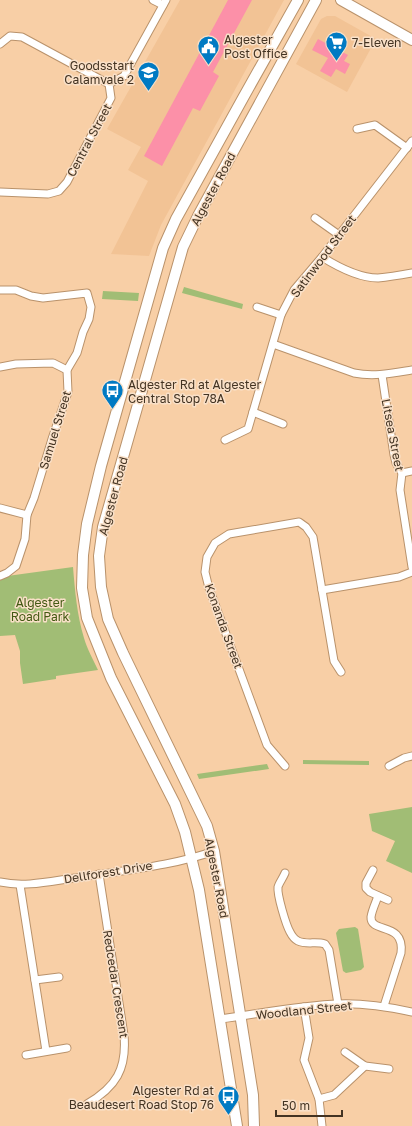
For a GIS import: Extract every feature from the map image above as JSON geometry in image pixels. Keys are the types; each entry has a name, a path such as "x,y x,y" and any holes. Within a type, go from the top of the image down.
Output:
{"main road":[{"name":"Algester Road","path":"237,1126 199,890 185,832 175,804 111,678 87,618 82,588 83,555 86,530 101,466 163,248 176,219 298,0"},
{"name":"Algester Road","path":"254,1126 253,1095 214,850 207,826 108,619 101,587 99,556 103,527 176,267 183,247 213,188 316,0"},
{"path":"340,0 412,40"}],"street":[{"path":"0,44 10,36 22,37 109,84 124,76 164,3 153,0"},
{"name":"Central Street","path":"0,192 48,194 59,191 66,182 111,98 109,84"},
{"path":"357,129 375,125 406,148"},
{"name":"Satinwood Street","path":"225,440 248,429 281,315 294,290 322,257 412,142"},
{"path":"315,218 339,235"},
{"path":"322,257 338,267 376,278 412,273"},
{"path":"0,290 16,290 31,296 43,298 87,293 91,307 89,319 83,332 77,353 67,370 53,363 16,364 0,367"},
{"path":"257,307 281,315"},
{"path":"273,344 354,373 366,375 412,370"},
{"name":"Samuel Street","path":"0,576 7,574 16,566 25,540 27,515 34,498 68,392 67,370"},
{"name":"Litsea Street","path":"382,374 395,459 402,473 400,490 412,567"},
{"path":"253,412 283,424"},
{"path":"402,473 412,471"},
{"path":"0,508 27,515"},
{"name":"Konanda Street","path":"285,766 267,745 209,588 205,572 207,557 215,543 229,534 298,522 306,527 313,537 322,590"},
{"path":"341,672 334,661 322,590 399,577 412,572"},
{"path":"389,766 404,758 412,756"},
{"name":"Dellforest Drive","path":"0,882 20,885 99,874 192,859 214,850"},
{"path":"373,870 366,883 366,888 370,892 388,900"},
{"path":"285,873 278,887 278,896 290,932 299,942 320,942 325,944 330,950 338,1004"},
{"name":"Redcedar Crescent","path":"87,1104 102,1095 114,1082 121,1067 125,1050 124,1035 99,874"},
{"path":"20,885 46,1051"},
{"path":"378,896 371,917 372,922 375,925 397,934 401,940 402,946 384,1006"},
{"path":"35,980 59,977"},
{"name":"Woodland Street","path":"220,1020 304,1007 338,1004 384,1006 412,1012"},
{"path":"304,1007 309,1038 304,1060 319,1099 322,1126"},
{"path":"26,1055 67,1048"},
{"path":"345,1052 365,1066 389,1068"},
{"path":"319,1099 334,1095 365,1066"}],"shaded area":[{"path":"180,0 284,0 161,225 149,256 111,254 148,181 128,170 141,147 107,129"},
{"path":"327,16 335,16 376,39 347,92 296,64 321,19"}],"green space":[{"path":"184,287 243,304 242,309 182,293"},
{"path":"103,291 139,293 138,301 102,299"},
{"name":"Algester Road Park","path":"73,567 80,621 87,646 98,670 56,676 56,679 23,684 20,651 15,635 0,636 0,577"},
{"path":"303,760 369,761 369,765 303,764"},
{"path":"267,764 269,769 199,779 197,774"},
{"path":"412,807 412,873 386,861 395,841 372,831 369,814"},
{"path":"355,927 358,929 364,967 361,970 346,973 343,971 336,933 339,929"}],"building":[{"path":"228,0 252,0 213,72 219,76 200,111 193,108 162,166 144,156"},
{"name":"7-Eleven","path":"318,39 348,55 344,61 350,64 345,74 336,69 331,77 320,71 328,58 312,50"}],"place":[{"name":"7-Eleven","path":"336,62"},
{"name":"Algester Post Office","path":"208,66"},
{"name":"Goodsstart Calamvale 2","path":"149,92"},
{"name":"Algester Rd at Algester Central Stop 78A","path":"113,410"},
{"name":"Algester Rd at Beaudesert Road Stop 76","path":"229,1116"}]}
